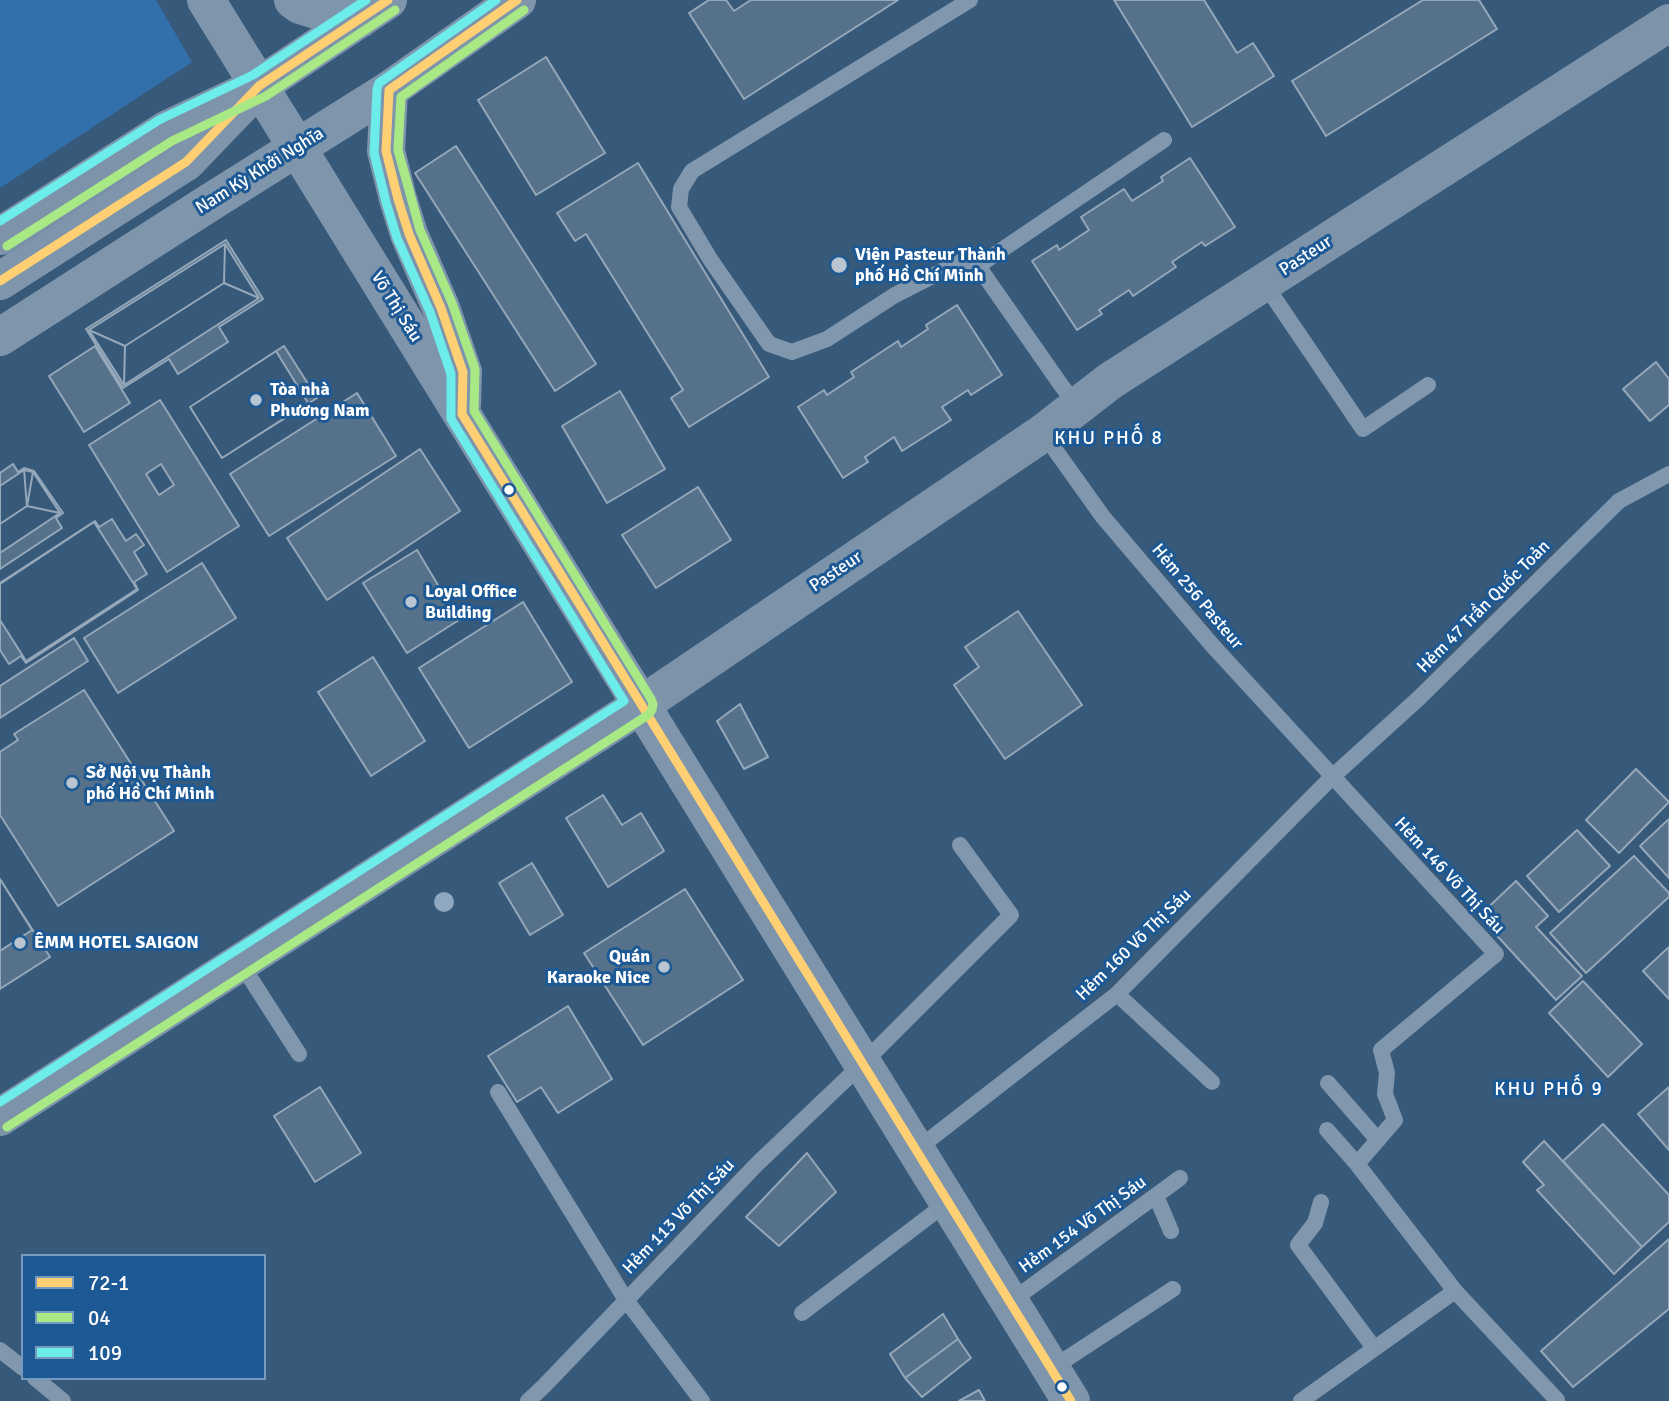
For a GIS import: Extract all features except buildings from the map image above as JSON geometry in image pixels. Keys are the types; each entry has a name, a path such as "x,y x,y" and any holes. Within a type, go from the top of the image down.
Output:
{"main road":[{"name":"Võ Thị Sáu","path":"206,0 1071,1401"},
{"path":"293,0 323,12 374,9"},
{"name":"Nam Kỳ Khởi Nghĩa","path":"0,337 388,90 517,0"},
{"path":"1648,0 1669,22"},
{"path":"0,236 166,130 259,86 374,9"},
{"name":"Pasteur","path":"0,1117 641,705 1043,433 1110,381 1669,22"},
{"path":"0,281 186,162 259,86"},
{"path":"388,90 386,150 409,234 441,308 463,372 462,414"}],"lane":[{"path":"970,0 692,171 681,189 679,207 710,259 769,344 792,352 827,339 895,295 960,262 978,265 1164,140"},
{"path":"978,265 1077,405"},
{"path":"1264,283 1363,429 1428,385"},
{"name":"Hẻm 256 Pasteur","path":"1043,433 1112,527 1212,645 1332,778"},
{"name":"Hẻm 47 Trần Quốc Toản","path":"1332,778 1419,698 1619,501 1669,474"},
{"name":"Hẻm 160 Võ Thị Sáu","path":"916,1150 1117,994 1332,778"},
{"name":"Hẻm 146 Võ Thị Sáu","path":"1332,778 1496,954 1381,1050 1387,1073 1385,1094 1395,1120 1357,1164"},
{"name":"Hẻm 113 Võ Thị Sáu","path":"528,1401 757,1164 1011,915 960,845"},
{"path":"240,962 299,1054"},
{"path":"1117,994 1213,1082"},
{"path":"1328,1083 1378,1140"},
{"path":"498,1092 626,1300 702,1401"},
{"path":"1327,1130 1357,1164 1455,1290 1557,1400"},
{"name":"Hẻm 154 Võ Thị Sáu","path":"1010,1302 1180,1178"},
{"path":"1156,1196 1171,1231"},
{"path":"802,1313 948,1202"},
{"path":"1321,1202 1315,1223 1298,1245 1374,1349"},
{"path":"1051,1369 1173,1289"},
{"path":"1301,1401 1455,1290"},
{"path":"0,1350 21,1366"},
{"path":"37,1380 63,1401"}],"shaded area":[{"path":"0,0 156,0 192,62 0,188"}],"transit line":[{"name":"109","path":"0,221 159,120 253,75 366,0"},
{"name":"72-1","path":"0,281 186,162 259,86 388,0"},
{"name":"109","path":"0,1102 624,701 451,419 451,374 430,312 397,238 374,153 379,83 496,0"},
{"name":"72-1","path":"517,0 389,90 386,151 409,234 441,308 463,372 462,414 1071,1401"},
{"name":"04","path":"7,246 172,141 266,96 395,10"},
{"name":"04","path":"7,1127 652,710 651,699 474,411 475,369 452,303 420,230 398,150 401,97 524,10"}],"place":[{"name":"Viện Pasteur Thành phố Hồ Chí Minh","path":"839,265"},
{"name":"Tòa nhà Phương Nam","path":"256,400"},
{"name":"Loyal Office Building","path":"411,602"},
{"name":"Sở Nội vụ Thành phố Hồ Chí Minh","path":"72,783"},
{"name":"ÊMM HOTEL SAIGON","path":"20,943"},
{"name":"Quán Karaoke Nice","path":"664,967"}],"district":[{"name":"KHU PHỐ 8","path":"1109,439"},
{"name":"KHU PHỐ 9","path":"1549,1090"}]}
